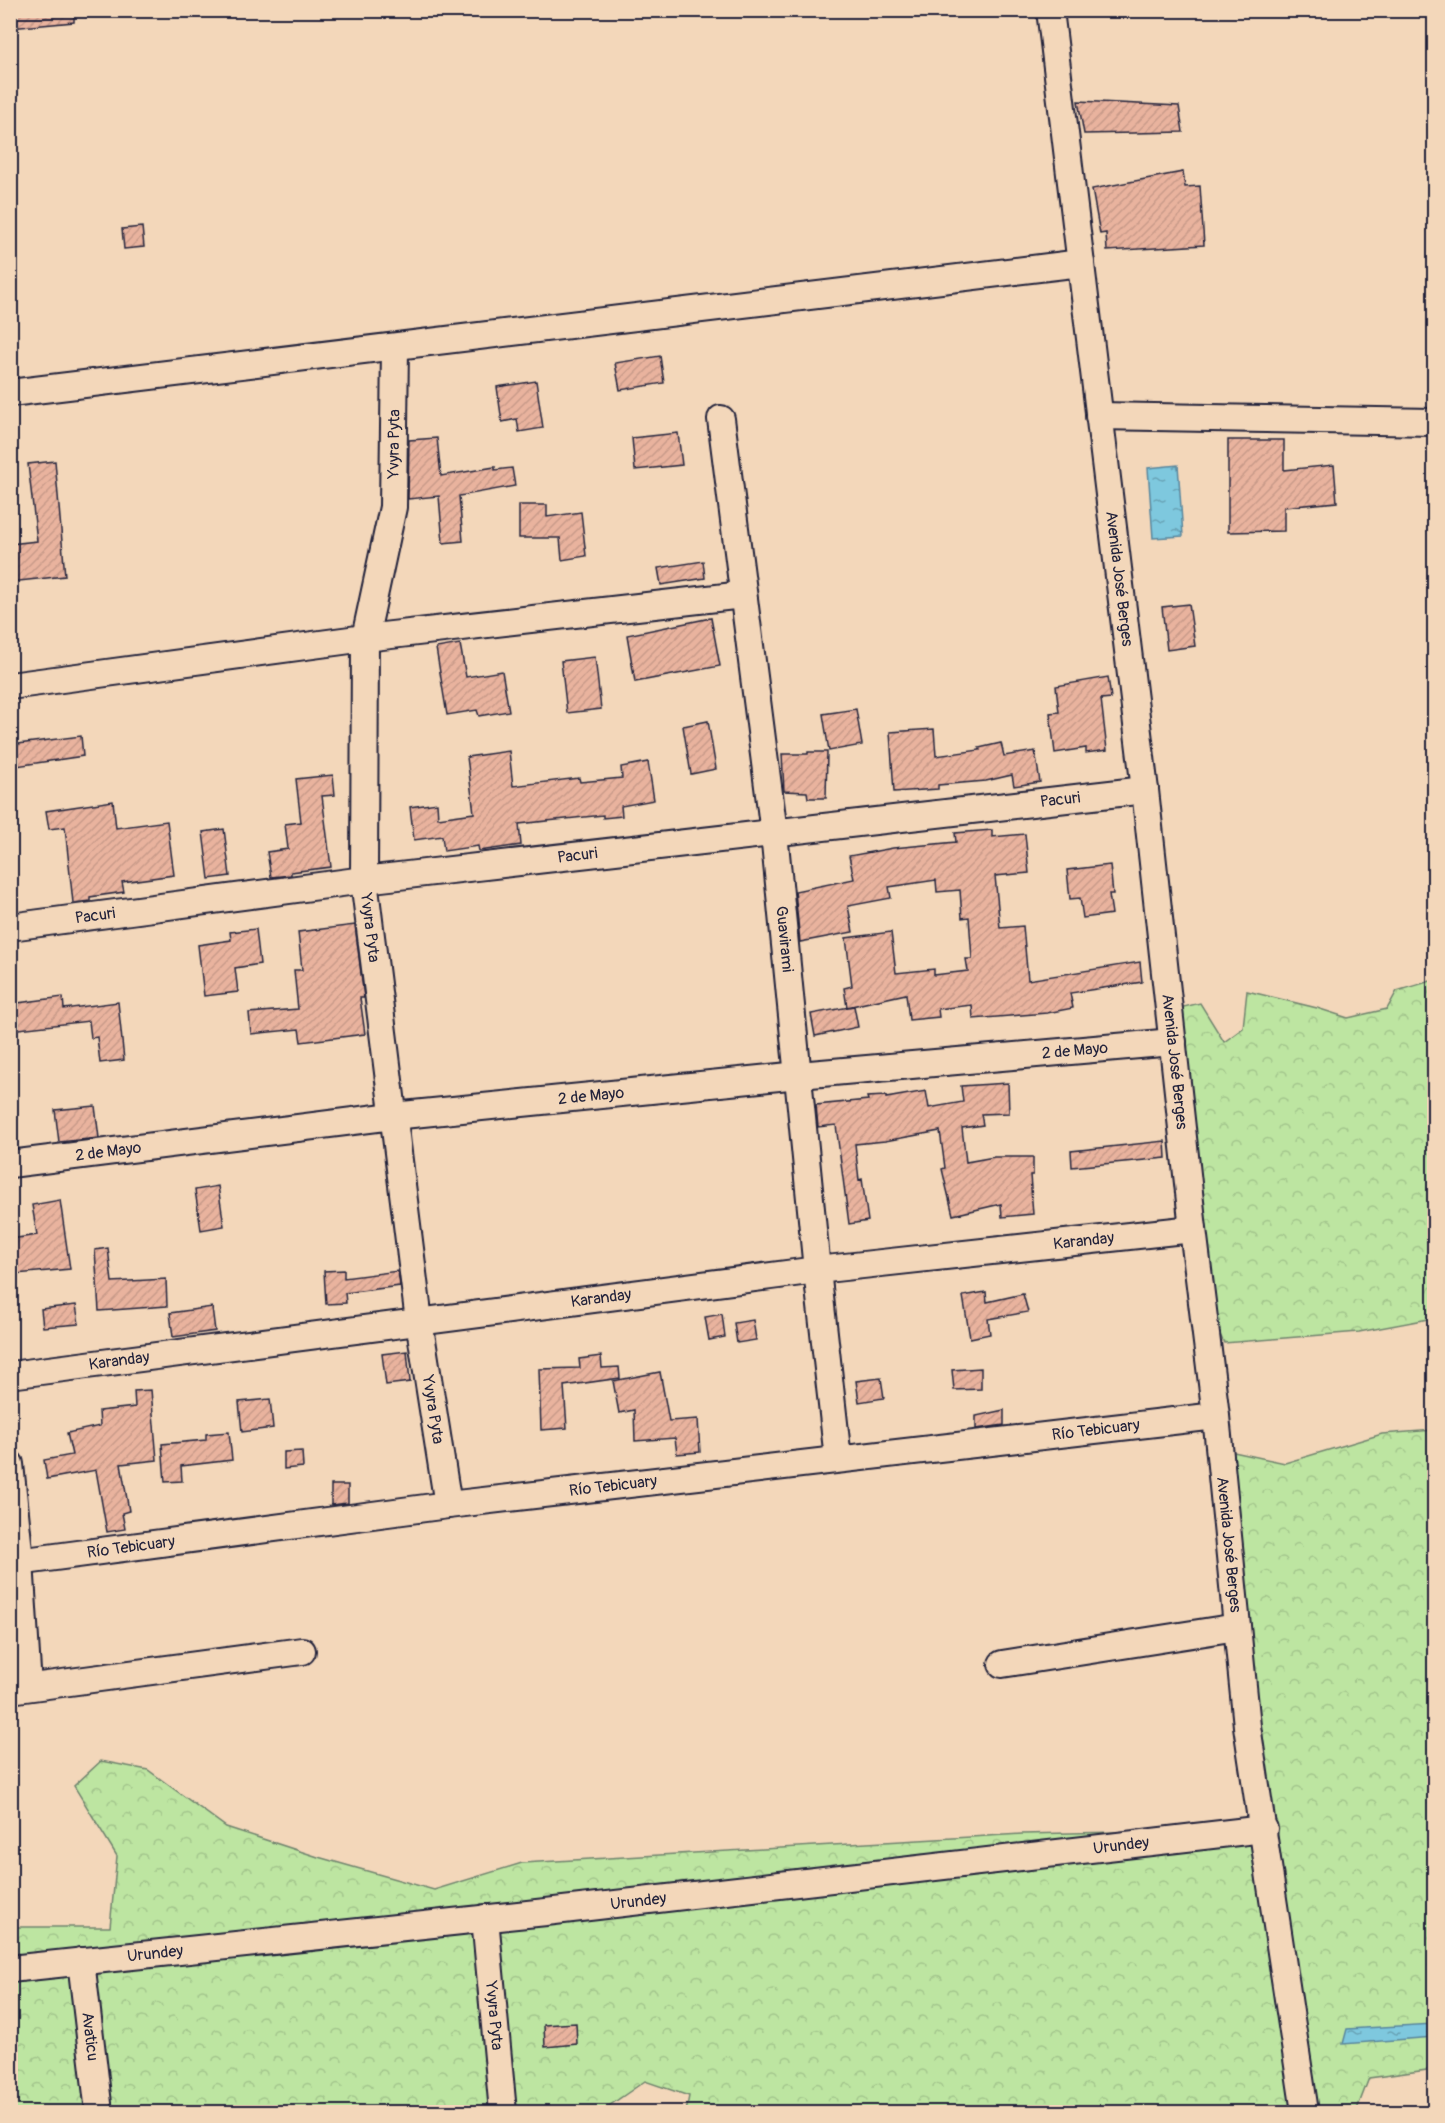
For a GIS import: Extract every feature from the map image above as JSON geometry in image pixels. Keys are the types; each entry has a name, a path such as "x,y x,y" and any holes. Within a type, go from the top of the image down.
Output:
{"street":[{"name":"Avenida José Berges","path":"1050,10 1145,790 1216,1416 1247,1726 1305,2112"},
{"path":"10,393 1081,263"},
{"name":"Yvyra Pyta","path":"395,347 393,507 365,639 364,880 419,1321 448,1505"},
{"path":"1099,416 1434,422"},
{"name":"Guavirami","path":"721,419 774,833 838,1459"},
{"path":"10,686 365,639 743,595"},
{"name":"Pacuri","path":"10,927 364,880 1145,790"},
{"name":"2 de Mayo","path":"10,1164 393,1116 799,1075 1173,1042"},
{"name":"Karanday","path":"10,1375 817,1270 1193,1229"},
{"name":"Río Tebicuary","path":"15,1562 448,1505 1216,1416"},
{"path":"10,1464 19,1688 302,1652"},
{"path":"1002,1664 1237,1627"},
{"name":"Urundey","path":"10,1969 485,1918 1264,1829"},
{"name":"Yvyra Pyta","path":"485,1918 503,2112"},
{"name":"Avaticu","path":"81,1961 99,2112"}],"green space":[{"path":"1434,980 1434,1318 1359,1332 1224,1343 1214,1322 1167,1011 1200,1003 1224,1042 1243,1028 1247,991 1348,1018 1387,1009 1397,991"},
{"path":"1434,1430 1434,2069 1369,2078 1356,2112 686,2112 689,2096 645,2081 600,2112 11,2112 10,1927 110,1927 117,1856 74,1786 101,1761 148,1770 226,1827 318,1857 434,1890 522,1863 1022,1834 1264,1829 1229,1451 1285,1463 1382,1434"}],"water":[{"path":"1178,465 1183,536 1153,538 1148,468"},
{"path":"1434,2024 1434,2037 1343,2044 1347,2029"}],"building":[{"path":"10,10 74,10 74,22 10,28"},
{"path":"1078,101 1179,106 1183,132 1084,134"},
{"path":"1183,172 1185,187 1200,186 1204,245 1107,251 1106,233 1100,234 1092,189"},
{"path":"142,227 144,247 124,249 122,229"},
{"path":"660,356 664,383 620,390 615,363"},
{"path":"536,381 543,428 519,432 517,419 502,422 497,387"},
{"path":"678,433 682,465 635,470 632,438"},
{"path":"437,438 441,476 495,467 495,470 512,468 515,486 459,496 463,541 443,543 439,496 408,499 409,440"},
{"path":"1228,440 1284,440 1284,470 1334,465 1337,502 1284,507 1284,531 1228,532"},
{"path":"55,461 65,576 10,582 10,544 37,541 28,464"},
{"path":"519,505 547,505 547,517 581,512 586,556 562,560 560,538 519,538"},
{"path":"703,561 705,578 661,585 658,568"},
{"path":"1189,604 1195,646 1167,650 1162,607"},
{"path":"711,618 720,666 635,682 627,635"},
{"path":"460,644 466,677 502,671 509,711 479,716 477,710 447,715 436,648"},
{"path":"595,657 601,709 567,713 561,661"},
{"path":"1108,677 1111,698 1101,699 1107,750 1086,753 1086,748 1055,753 1050,713 1059,712 1056,686"},
{"path":"856,709 862,745 829,751 823,714"},
{"path":"708,721 716,769 691,774 683,726"},
{"path":"934,729 936,756 980,750 979,748 1001,743 1004,756 1035,751 1040,782 1014,786 1012,775 986,781 938,785 938,789 894,792 890,732"},
{"path":"81,736 83,756 10,767 10,745"},
{"path":"509,751 513,786 579,778 580,782 622,778 621,767 648,762 654,800 621,806 622,816 603,818 603,815 519,824 521,845 479,851 478,846 444,851 442,836 414,840 410,807 437,803 438,818 474,813 467,757"},
{"path":"808,752 827,752 826,798 808,798 807,792 784,791 782,754 808,754"},
{"path":"333,775 335,795 322,796 331,867 271,877 267,852 288,849 285,824 301,822 296,779"},
{"path":"113,801 116,828 167,821 174,875 122,882 124,892 90,897 90,901 73,903 65,827 49,829 46,811"},
{"path":"224,829 230,876 209,879 203,832"},
{"path":"992,830 992,837 1025,834 1029,873 995,876 1000,928 1023,926 1028,980 1140,962 1142,982 1070,993 1073,1008 1047,1013 973,1019 972,1005 938,1009 939,1017 909,1020 906,994 847,1007 844,988 852,986 846,938 891,932 896,973 934,969 934,975 968,971 966,959 972,959 969,917 962,918 960,890 937,892 936,880 889,887 891,898 848,906 853,932 800,942 795,891 854,879 849,856 893,848 956,842 955,833"},
{"path":"1110,865 1113,894 1109,894 1112,914 1083,918 1080,898 1070,899 1067,870"},
{"path":"355,925 364,998 360,998 365,1034 301,1042 299,1029 251,1034 249,1013 298,1009 294,970 302,970 298,932"},
{"path":"256,929 260,964 235,968 238,992 204,996 198,945 231,940 230,932"},
{"path":"63,997 64,1009 118,1002 124,1060 100,1063 97,1037 91,1038 89,1021 10,1030 10,1004"},
{"path":"854,1006 858,1027 815,1036 811,1014"},
{"path":"1008,1083 1009,1113 981,1114 983,1125 962,1128 966,1162 994,1157 1033,1157 1033,1175 1030,1175 1033,1214 1002,1217 1001,1204 953,1215 942,1169 945,1168 940,1131 855,1144 859,1180 862,1179 868,1221 849,1224 836,1125 818,1127 816,1105 868,1100 867,1097 886,1096 886,1098 926,1091 929,1108 963,1102 961,1086"},
{"path":"95,1106 99,1138 59,1142 55,1110"},
{"path":"1165,1141 1166,1158 1072,1167 1071,1151"},
{"path":"218,1186 224,1226 201,1230 195,1190"},
{"path":"60,1200 70,1269 16,1274 11,1239 37,1235 32,1205"},
{"path":"108,1248 112,1282 166,1279 167,1306 99,1311 95,1250"},
{"path":"344,1270 344,1278 398,1271 400,1286 345,1293 346,1303 326,1304 324,1271"},
{"path":"986,1292 987,1302 1023,1294 1028,1312 988,1319 990,1334 970,1338 963,1296"},
{"path":"76,1305 79,1324 43,1327 41,1309"},
{"path":"212,1307 215,1331 173,1337 170,1313"},
{"path":"722,1314 725,1337 709,1340 705,1317"},
{"path":"753,1320 756,1340 737,1343 734,1323"},
{"path":"407,1351 410,1382 386,1385 382,1354"},
{"path":"601,1356 602,1368 619,1367 620,1378 564,1386 567,1428 541,1430 539,1369 580,1368 579,1359"},
{"path":"981,1368 981,1389 954,1390 952,1370"},
{"path":"660,1372 669,1421 698,1419 700,1452 677,1454 675,1438 635,1441 634,1410 619,1413 613,1381"},
{"path":"881,1378 884,1398 859,1402 856,1381"},
{"path":"151,1390 157,1460 121,1464 129,1511 122,1513 125,1529 107,1532 96,1470 47,1479 44,1460 72,1455 67,1433 100,1426 99,1411 135,1407 134,1391"},
{"path":"270,1399 273,1428 242,1432 239,1402"},
{"path":"1004,1410 1004,1425 976,1429 976,1416"},
{"path":"229,1432 232,1460 181,1466 182,1481 165,1482 162,1444 206,1440 206,1434"},
{"path":"302,1451 303,1467 284,1469 284,1452"},
{"path":"331,1485 348,1485 348,1503 331,1505"},
{"path":"576,2023 577,2044 545,2047 544,2025"}]}
